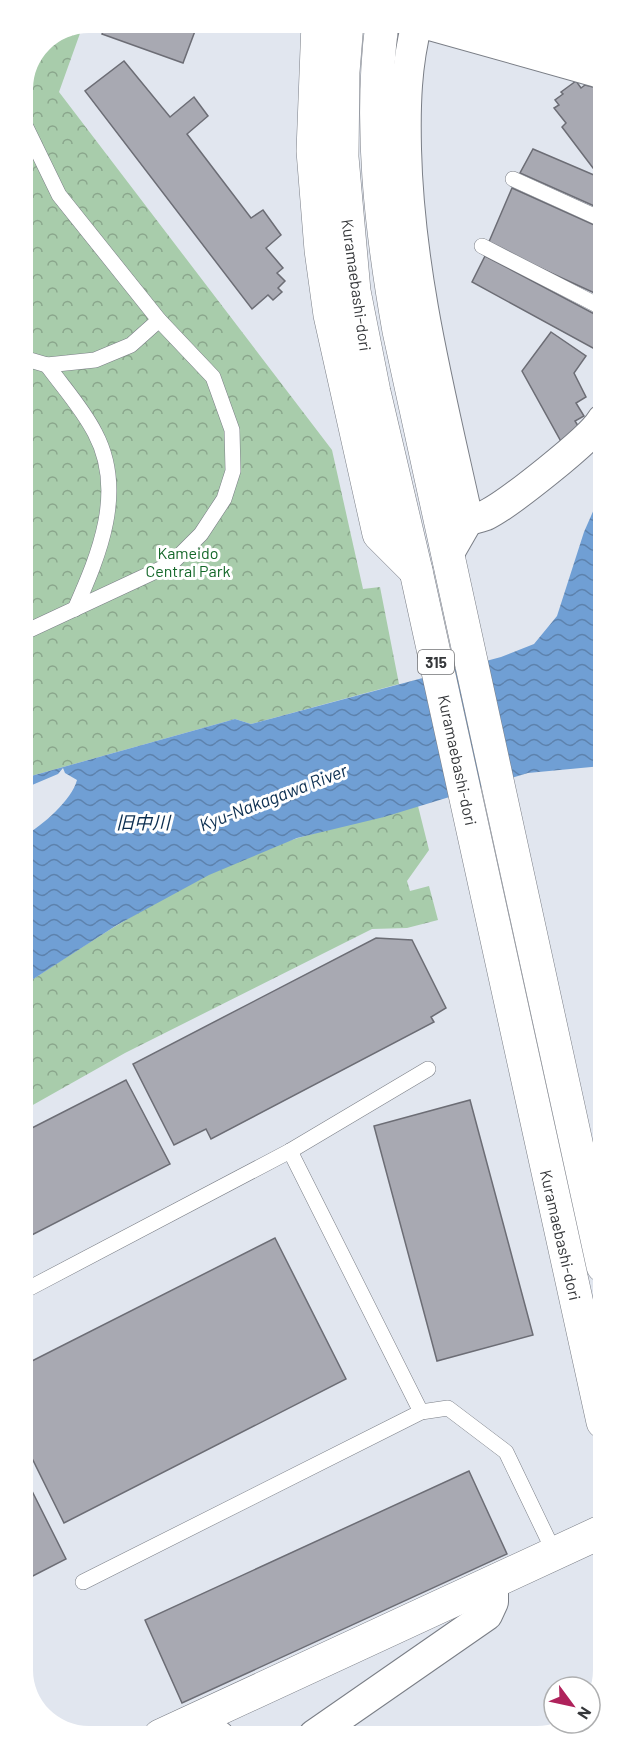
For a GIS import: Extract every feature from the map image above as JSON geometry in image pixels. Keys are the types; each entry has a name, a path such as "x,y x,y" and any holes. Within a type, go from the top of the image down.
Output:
{"main road":[{"path":"317,33 313,152 321,250 330,315 379,534 416,571"},
{"name":"Kuramaebashi-dori","path":"346,33 343,72 342,157 354,291 374,392 416,571 593,1379"},
{"name":"Kuramaebashi-dori","path":"381,33 377,106 388,267 419,432 449,553 593,1220"},
{"path":"544,34 560,38"},
{"path":"183,1726 494,1584 593,1536"}],"street":[{"path":"415,33 407,68 406,128 416,276 468,520 449,553"},
{"path":"459,33 589,70"},
{"path":"468,520 487,514 503,504 587,439 593,431"},
{"path":"327,1726 487,1614 493,1602 494,1584"}],"lane":[{"path":"33,142 58,195 159,320 213,377 232,430 233,471 224,499 201,534 171,564 33,628"},
{"path":"513,178 593,215"},
{"path":"482,246 593,302"},
{"path":"33,361 47,365 95,360 131,345 159,320"},
{"path":"47,365 96,433 107,468 109,501 105,528 96,561 75,609"},
{"path":"33,1286 290,1151 428,1069"},
{"path":"290,1151 421,1412"},
{"path":"83,1582 421,1412 448,1408 506,1452 555,1554"}],"green space":[{"name":"Kameido Central Park","path":"78,34 80,34 59,92 332,450 363,589 380,587 399,684 251,724 235,719 33,775 33,85 37,68 49,49 58,42"},
{"path":"418,806 429,850 407,881 410,891 429,886 438,920 407,928 372,929 125,1053 33,1105 33,979 156,902 226,866 298,838"}],"water":[{"name":"旧中川","path":"593,512 593,767 528,773 384,817 297,838 209,875 117,925 33,979 33,830 63,804 77,780 65,773 63,768 58,774 33,785 33,775 235,719 251,724 501,657 534,644 557,616 584,532"}],"building":[{"path":"102,33 194,33 183,63"},
{"path":"124,61 170,117 194,97 208,116 187,134 251,218 263,210 281,235 266,248 283,268 277,273 285,281 278,288 282,292 273,300 268,295 252,309 85,91"},
{"path":"576,81 581,88 585,85 593,87 593,168 562,127 566,123 554,108 559,105 555,100 563,94 561,92"},
{"path":"533,149 593,175 593,205 520,173"},
{"path":"512,188 593,224 593,292 488,244"},
{"path":"485,256 593,313 593,348 472,282"},
{"path":"551,332 586,356 574,373 586,397 576,403 584,416 575,421 580,429 563,445 522,371"},
{"path":"376,938 412,940 446,1008 431,1017 434,1022 211,1139 206,1129 174,1145 133,1064"},
{"path":"126,1080 170,1164 33,1234 33,1127"},
{"path":"470,1100 533,1335 437,1361 374,1126"},
{"path":"275,1238 346,1379 64,1523 33,1460 33,1360"},
{"path":"469,1471 507,1554 182,1703 145,1620"},
{"path":"33,1493 66,1559 33,1576"}],"water label":[{"name":"Kyu-Nakagawa River","path":"273,797"}]}
